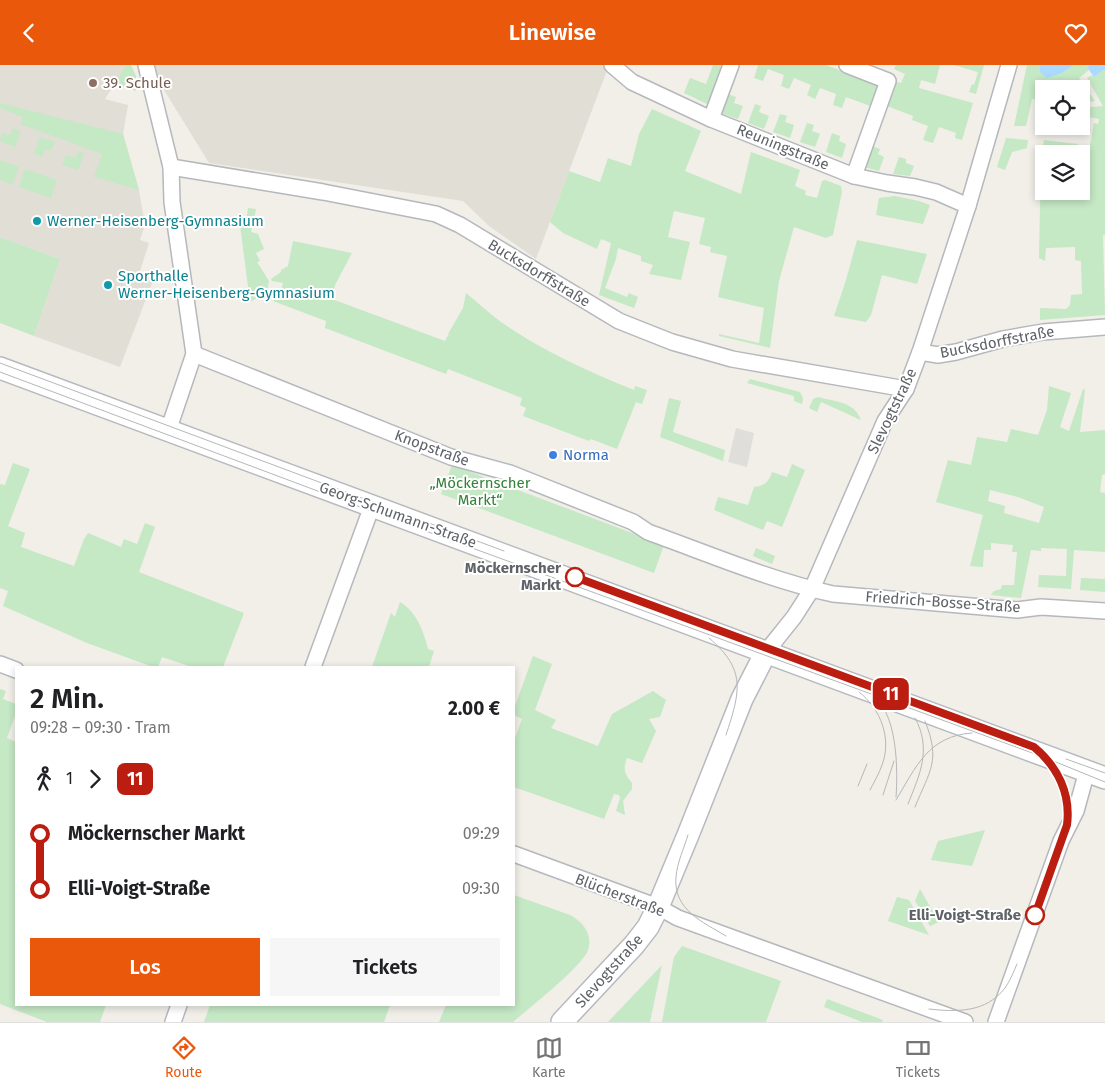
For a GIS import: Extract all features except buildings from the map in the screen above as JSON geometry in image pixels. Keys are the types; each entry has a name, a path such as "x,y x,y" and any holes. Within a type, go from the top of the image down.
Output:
{"main road":[{"name":"Georg-Schumann-Straße","path":"0,368 1096,774"},
{"name":"Slevogtstraße","path":"562,1022 634,945 648,927 688,835 726,735 766,652"}],"street":[{"path":"146,65 171,167 172,202 194,354 168,431"},
{"name":"Reuningstraße","path":"612,65 632,82 711,119 854,176 936,192 968,206"},
{"path":"711,119 731,65"},
{"path":"847,65 888,81 854,176"},
{"name":"Slevogtstraße","path":"766,652 794,617 812,589 886,421 906,389 968,206 1009,65"},
{"name":"Bucksdorffstraße","path":"171,167 323,192 436,214 460,225 619,321 672,342 732,359 906,389"},
{"name":"Bucksdorffstraße","path":"920,352 938,355 1044,331 1105,327"},
{"name":"Knopstraße","path":"194,354 451,457 510,473 633,522 648,531 775,579 812,589"},
{"path":"313,666 372,506"},
{"name":"Friedrich-Bosse-Straße","path":"812,589 833,594 1017,610 1041,607 1105,611"},
{"path":"0,664 15,670"},
{"path":"996,1022 1061,841 1096,774"},
{"name":"Blücherstraße","path":"515,854 658,907 678,918 726,936 965,1022"},
{"path":"173,1022 179,1006"}],"shaded area":[{"path":"0,65 129,65 105,99 128,105 123,134 139,190 145,225 140,240 149,243 139,274 154,278 120,367 34,336 60,259 0,237"},
{"path":"152,65 609,65 536,259 489,226 463,201 209,163 156,77"},
{"path":"736,428 754,433 747,467 728,462"}],"green space":[{"path":"125,65 131,65 136,76 136,91 115,83"},
{"path":"713,65 725,65 711,106 684,93 690,78 706,84"},
{"path":"758,65 826,65 876,84 879,89 873,107 846,97 842,108 833,105 836,94 820,88 815,99 807,95 811,85 794,78 789,89 781,86 784,75 768,69 763,81 754,78"},
{"path":"896,65 940,65 935,84 921,80 919,88 973,103 962,140 955,138 956,133 939,127 933,143 923,140 928,126 912,120 913,116 887,106 896,82 901,83 905,74 894,69"},
{"path":"954,65 984,65 976,94 969,92 972,84 974,85 978,72"},
{"path":"1027,65 1040,65 1040,72 1062,73 1074,65 1090,65 1087,67 1089,70 1079,78 1080,80 1035,80 1035,100 1032,99 1026,126 1014,126"},
{"path":"1105,69 1105,235 1103,235 1105,315 1040,320 1040,308 1066,309 1070,305 1071,295 1082,294 1081,261 1075,260 1075,247 1046,248 1045,261 1039,258 1040,200 1090,200 1090,145 1094,123 1098,124 1099,119 1090,117 1090,107 1103,106 1090,80 1087,78 1092,75 1094,77"},
{"path":"728,94 736,97 734,103 743,106 738,119 723,114"},
{"path":"1090,94 1095,101 1090,102"},
{"path":"0,103 123,134 139,190 94,177 102,154 20,124 23,117 0,108"},
{"path":"755,104 761,106 759,112 769,116 764,129 748,123"},
{"path":"652,109 701,131 685,171 741,194 751,152 800,170 795,186 806,191 805,195 817,198 822,181 825,180 841,186 842,192 833,235 826,238 794,227 779,281 770,348 719,336 719,334 759,343 764,308 718,297 727,256 710,252 711,247 699,244 705,218 674,211 668,237 690,242 681,280 649,274 653,265 641,261 641,256 618,248 605,288 627,297 629,293 638,297 634,308 599,295 611,243 601,239 597,249 563,233 550,222 569,171 600,182 608,158 631,166 639,134"},
{"path":"780,114 787,116 785,122 794,125 790,138 773,132"},
{"path":"807,123 814,125 812,131 820,134 815,147 800,142"},
{"path":"13,128 21,131 15,147 0,141 2,133 10,135"},
{"path":"832,133 840,136 839,141 846,144 842,158 826,152"},
{"path":"40,137 55,142 51,151 45,149 42,157 34,154"},
{"path":"1006,138 1028,140 1027,148 1012,152 1005,170 997,167"},
{"path":"1044,140 1078,145 1043,145"},
{"path":"872,146 880,149 878,154 884,157 879,171 864,167"},
{"path":"78,151 84,153 78,170 62,165 66,155 76,158"},
{"path":"899,157 906,159 906,163 914,166 910,176 893,174"},
{"path":"0,160 19,167 12,185 0,180"},
{"path":"25,169 57,180 51,198 19,187"},
{"path":"895,196 930,205 923,224 876,215 879,198"},
{"path":"248,208 256,209 251,232 258,234 264,249 256,253 260,261 257,262 269,281 267,292 250,302 240,225 246,222"},
{"path":"0,237 60,259 34,336 0,323"},
{"path":"857,240 927,254 917,284 882,275 871,315 866,322 834,316"},
{"path":"293,241 352,253 335,285 332,299 445,341 448,335 451,336 448,334 463,308 466,293 501,322 549,351 582,368 634,390 635,386 647,390 642,404 636,402 617,449 591,439 589,441 523,416 526,408 520,405 522,398 448,369 446,374 325,328 326,321 273,301 280,296 283,283 272,281 271,279 288,266"},
{"path":"750,379 800,392 803,398 802,404 794,401 794,396 747,383"},
{"path":"1049,386 1071,393 1060,427 1069,431 1083,389 1085,390 1080,432 1105,430 1105,474 1102,475 1100,492 1105,493 1105,552 1074,550 1071,589 1038,587 1039,575 1066,576 1067,549 1041,548 1041,551 1031,550 1021,598 991,595 994,591 1001,589 1002,585 1014,585 1017,552 1012,552 1013,545 991,543 991,550 984,550 983,567 970,566 983,515 936,502 948,460 971,465 977,437 1007,442 1011,429 1038,435 1047,410","holes":["990,490 1018,497 1044,507 1039,523 1004,513 1005,506 988,501"]},
{"path":"818,397 849,406 854,409 861,420 821,402 817,412 809,408 813,399"},
{"path":"669,398 681,401 673,432 725,450 723,461 660,437"},
{"path":"13,463 30,469 8,526 25,533 21,547 74,566 88,533 121,547 124,539 137,544 145,523 155,527 139,572 244,613 223,666 189,666 162,657 158,666 150,666 87,643 3,606 8,591 0,588 0,484 5,485"},
{"path":"792,464 805,470 782,527 767,521 763,530 714,510 718,497 748,505 754,487 766,483 772,472 787,477"},
{"name":"„Möckernscher Markt“","path":"452,465 664,545 654,573 441,494"},
{"path":"756,548 775,556 772,564 753,556"},
{"path":"1081,578 1105,579 1105,592 1080,590"},
{"path":"400,602 415,616 422,629 428,649 434,651 429,666 372,666 391,613 395,617"},
{"path":"533,656 552,664 535,710 556,720 551,728 598,746 612,714 653,691 666,700 660,717 649,719 656,731 642,763 627,758 625,771 632,783 632,789 623,801 625,815 616,811 620,798 619,795 614,794 604,819 515,787 515,738 522,719 515,716 515,706"},
{"path":"0,689 6,691 3,699 15,704 15,716 7,738 15,742 15,1006 106,1006 100,1022 47,1022 0,1004"},
{"path":"985,830 972,866 931,860 938,841"},
{"path":"920,889 939,922 930,926 915,901"},
{"path":"515,895 570,915 586,929 589,944 584,957 566,977 513,1022 439,1022 446,1006 515,1006"},
{"path":"897,897 909,900 929,935 888,921"},
{"path":"682,946 781,981 766,1022 662,1022 674,957"},
{"path":"662,965 650,1022 608,1022"},
{"path":"827,999 883,1020 882,1022 862,1022 824,1007"},
{"path":"210,1006 390,1006 384,1022 204,1022"}],"water":[{"path":"1040,65 1074,65 1062,73 1047,78 1040,72"},
{"path":"1090,65 1105,65 1105,69 1094,77 1087,67"}],"tram line":[{"path":"0,363 504,551"},
{"path":"0,372 371,511 1046,758 1105,782"},
{"name":"11","path":"575,577 1034,747 1050,763 1064,787 1068,811 1067,825 1035,915"},
{"path":"583,580 780,653"},
{"path":"709,638 730,661 735,671 737,682 735,706 726,735"},
{"path":"859,692 867,699 879,716 885,735 885,755 870,790"},
{"path":"881,704 886,713 893,736 897,774 896,797"},
{"path":"908,804 920,772 923,751 923,740 915,718"},
{"path":"915,807 932,765 932,746 925,721"},
{"path":"896,800 917,765 934,747 944,740 957,735 972,733"},
{"path":"1046,758 1059,778 1066,798 1066,818 1061,841"},
{"path":"1066,759 1105,773"},
{"path":"883,795 894,761"},
{"path":"858,786 867,764"},
{"path":"688,835 679,861 676,877 676,888 679,898 691,914 726,936"},
{"path":"929,1009 950,1011 970,1009 989,1002 1005,988 1017,964"}],"place":[{"name":"39. Schule","path":"93,83"},
{"name":"Werner-Heisenberg-Gymnasium","path":"37,221"},
{"name":"Sporthalle Werner-Heisenberg-Gymnasium","path":"108,285"},
{"name":"Norma","path":"553,455"},
{"name":"Möckernscher Markt","path":"575,577"},
{"name":"Elli-Voigt-Straße","path":"1035,915"}]}
